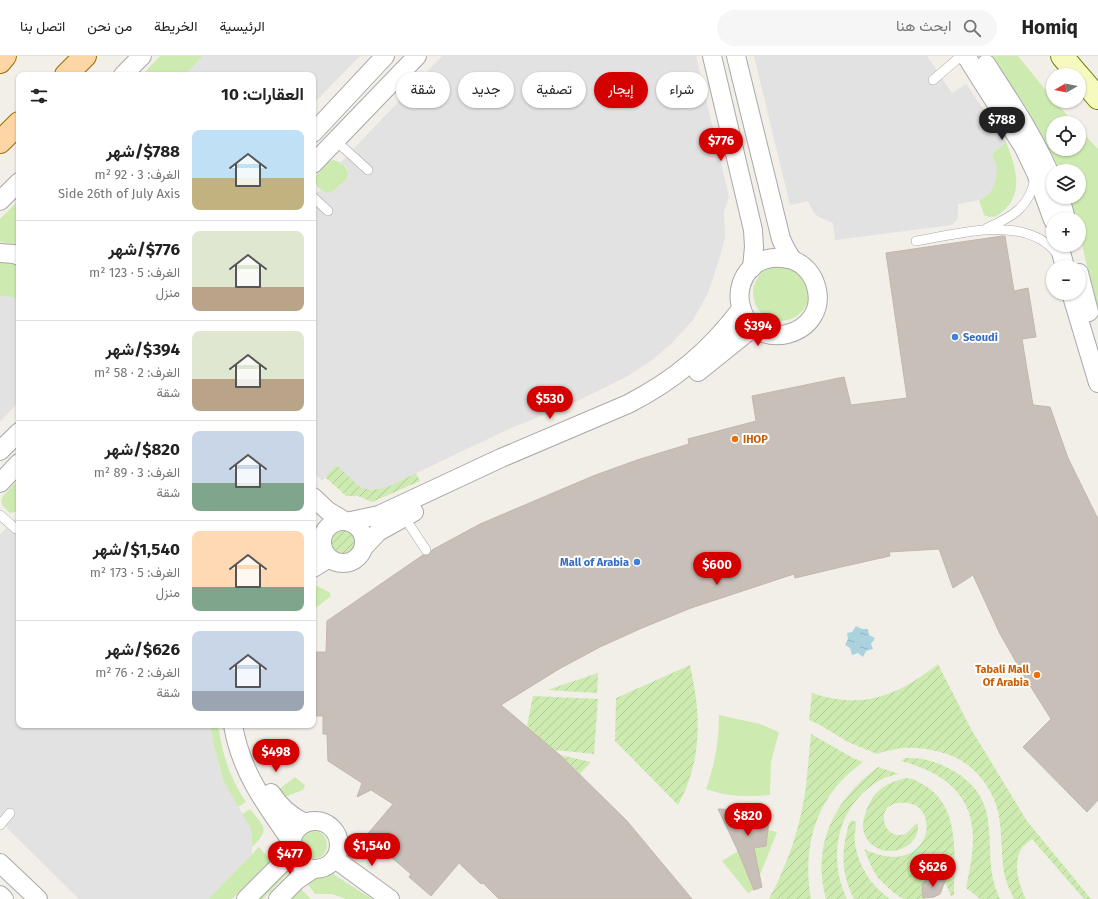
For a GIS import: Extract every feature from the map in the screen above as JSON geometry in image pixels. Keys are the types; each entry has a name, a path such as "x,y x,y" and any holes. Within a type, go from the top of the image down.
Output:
{"main road":[{"path":"0,62 5,56"},
{"path":"69,72 85,56"},
{"path":"1062,56 1073,68"},
{"path":"1086,83 1098,98"},
{"path":"0,142 16,126"}],"street":[{"path":"126,72 142,56"},
{"path":"316,124 385,56"},
{"path":"316,161 416,56"},
{"path":"712,56 753,230 754,247 752,268"},
{"path":"736,56 778,230 785,248 793,260"},
{"path":"966,56 1020,142 1036,173 1050,212"},
{"path":"980,56 1023,122 1046,166"},
{"path":"0,201 16,185"},
{"path":"0,253 16,255"},
{"path":"783,257 793,260 803,266 810,274 815,284 818,295 816,306 812,316 805,325 796,332 774,336 764,333 754,327 746,319 741,309 739,298 740,287 745,276 761,261 783,257"},
{"path":"1073,300 1098,383"},
{"path":"1086,300 1098,345"},
{"path":"741,309 717,339 702,354 685,369 648,394 501,458 401,512 378,532 364,547 356,559 350,562 336,562 329,558 325,553 317,538 329,525 335,521 401,512 434,501 585,434 657,400 680,386 754,327"},
{"path":"0,451 16,435"},
{"path":"0,483 16,466"},
{"path":"316,500 328,511 358,526 363,533 365,540 364,547"},
{"path":"316,566 329,558"},
{"path":"234,728 242,759 251,780 291,845 298,862 305,867 313,869 325,867 335,859 339,851 340,842 337,833 331,826 323,822 314,821 306,823 294,834 291,845 280,865 246,899"},
{"path":"246,728 252,755 260,774 277,803 295,818 306,823"},
{"path":"335,859 390,899"},
{"path":"0,863 38,899"},
{"path":"278,899 297,880 313,869"},
{"path":"0,895 4,899"}],"lane":[{"path":"933,80 962,56"},
{"path":"336,141 368,170"},
{"path":"984,230 1006,220 1021,207 1029,197 1034,186 1036,173"},
{"path":"316,200 328,211"},
{"path":"916,241 984,230 1011,230 1022,232 1045,242 1066,260"},
{"path":"401,512 426,550"},
{"path":"0,515 16,529"},
{"path":"0,825 10,813"}],"green space":[{"path":"160,56 203,56 188,72 145,72"},
{"path":"989,56 1018,56 1046,90 1046,108 1061,108 1068,116 1046,116 1046,143 1028,115"},
{"path":"1086,136 1098,149 1098,315 1084,252 1086,252 1086,212 1074,212 1072,204 1086,204 1086,164 1057,164 1053,156 1086,156"},
{"path":"1006,142 1015,169 1016,187 1010,204 999,215 990,217 984,215 979,200 988,195 997,169 992,154"},
{"path":"333,160 339,162 345,166 348,175 347,179 336,189 327,193 318,187 316,176 328,162"},
{"path":"16,203 16,245 0,242 0,219"},
{"path":"0,261 16,264 16,299 0,296"},
{"path":"781,265 792,267 801,273 807,282 809,293 807,304 801,313 792,319 781,321 770,319 761,313 755,304 753,293 755,282 761,273 770,267"},
{"path":"335,465 389,486 416,473 420,481 372,502 358,496 346,496 325,477"},
{"path":"16,482 16,512 10,513 3,506 1,501 3,496"},
{"path":"343,525 353,529 357,539 353,549 343,553 333,549 329,539 333,529"},
{"path":"316,586 329,592 331,596 316,608"},
{"path":"938,664 971,729 1027,821 1091,899 1084,899 1032,839 1022,848 1017,860 1019,880 1026,899 1014,899 1004,873 1000,823 996,805 986,784 970,767 961,761 951,755 916,748 893,749 877,754 848,742 809,720 812,693 830,698 847,700 863,700 879,697 894,692 923,675"},
{"path":"690,665 694,683 698,719 698,736 692,771 678,805 615,741 616,698"},
{"path":"598,673 597,693 547,690"},
{"path":"533,696 598,699 594,754 554,750 527,726"},
{"path":"719,715 760,724 779,732 771,762 770,795 738,796 722,794 706,789 716,752"},
{"path":"211,728 219,728 222,746 231,775 246,802 238,807 223,780"},
{"path":"811,734 853,758 863,762 846,776 833,791 824,804 817,819 809,850 808,866 811,899 769,899 788,858 801,815 806,786"},
{"path":"560,755 591,762 580,774"},
{"path":"905,758 924,759 949,768 968,781 975,789 986,809 993,879 1000,899 980,899 966,888 972,858 973,839 972,823 968,809 961,797 942,778 930,771 901,761"},
{"path":"878,767 899,774 884,778 868,788 856,800 847,815 840,831 837,847 837,865 847,899 826,899 822,879 822,860 830,824 850,793"},
{"path":"295,777 305,785 303,790 285,797 279,789"},
{"path":"905,778 919,782 927,787 938,796 946,808 953,836 954,895 951,896 946,884 935,877 927,880 923,884 925,899 903,899 878,878 864,849 887,856 904,856 916,849 924,839 927,827 924,816 918,807 906,803 894,804 888,807 885,811 884,821 888,830 896,835 901,835 908,832 918,823 916,836 910,844 895,851 882,850 871,844 864,833 864,817 874,795 890,783"},
{"path":"250,809 262,824 263,828 262,836 252,847 252,839 242,814"},
{"path":"852,820 856,822 855,844 859,860 872,882 890,899 854,899 847,880 844,862 846,833 849,823"},
{"path":"768,830 777,832 754,890 748,893 722,861 738,851 766,846"},
{"path":"313,831 323,835 327,845 323,855 313,859 303,855 299,845 303,835"},
{"path":"259,847 271,860 232,899 208,899"},
{"path":"290,865 293,868 263,899 257,899"},
{"path":"329,873 333,874 372,899 346,899 332,894 315,894 307,883 319,875"},
{"path":"301,889 311,899 291,899"}],"shaded area":[{"path":"203,56 360,56 316,101 316,72 188,72"},
{"path":"442,56 696,56 700,72 656,72 656,108 708,107 729,197 724,212 725,237 708,293 693,320 671,344 652,360 628,376 571,404 511,428 389,486 371,490 361,488 336,465 322,481 316,475 316,193 320,190 327,193 334,191 347,179 348,169 340,163 396,104 396,108 450,108 450,72 427,72"},
{"path":"754,56 927,56 952,93 966,84 1006,142 992,154 997,169 996,180 993,188 988,195 979,200 958,204 958,219 952,225 835,240 833,223 819,217 814,213 808,201 790,205"},
{"path":"0,296 6,296 16,299 16,404 0,422"},
{"path":"16,518 16,728 211,728 223,780 251,829 252,854 208,899 79,899 0,821 0,535"}],"water":[{"path":"856,626 862,629 868,629 869,635 875,638 871,644 873,649 866,651 863,657 858,653 852,655 850,648 845,645 848,639 847,633 852,632"}],"building":[{"name":"Mall of Arabia","path":"1005,236 1014,291 1028,288 1036,337 1022,339 1033,405 1050,407 1068,458 1098,519 1098,800 1087,812 1023,747 1051,719 1000,634 973,575 953,588 939,549 889,552 890,556 795,578 794,574 691,608 600,647 559,669 501,705 560,755 627,821 692,899 499,899 459,863 431,896 409,877 411,874 366,836 393,804 371,790 357,797 362,783 328,761 327,734 323,734 323,716 316,716 316,652 326,652 327,621 423,555 429,555 432,550 480,524 593,476 637,460 689,444 688,439 756,421 752,396 844,377 851,405 907,398 886,253"},
{"path":"718,809 770,811 766,846 754,848 762,887 754,890 738,851"},
{"path":"935,877 945,881 940,894 934,897 923,898 923,884 927,880"}],"place":[{"name":"Seoudi","path":"955,337"},
{"name":"IHOP","path":"735,439"},
{"name":"Mall of Arabia","path":"637,562"},
{"name":"Tabali Mall Of Arabia","path":"1037,675"}]}
